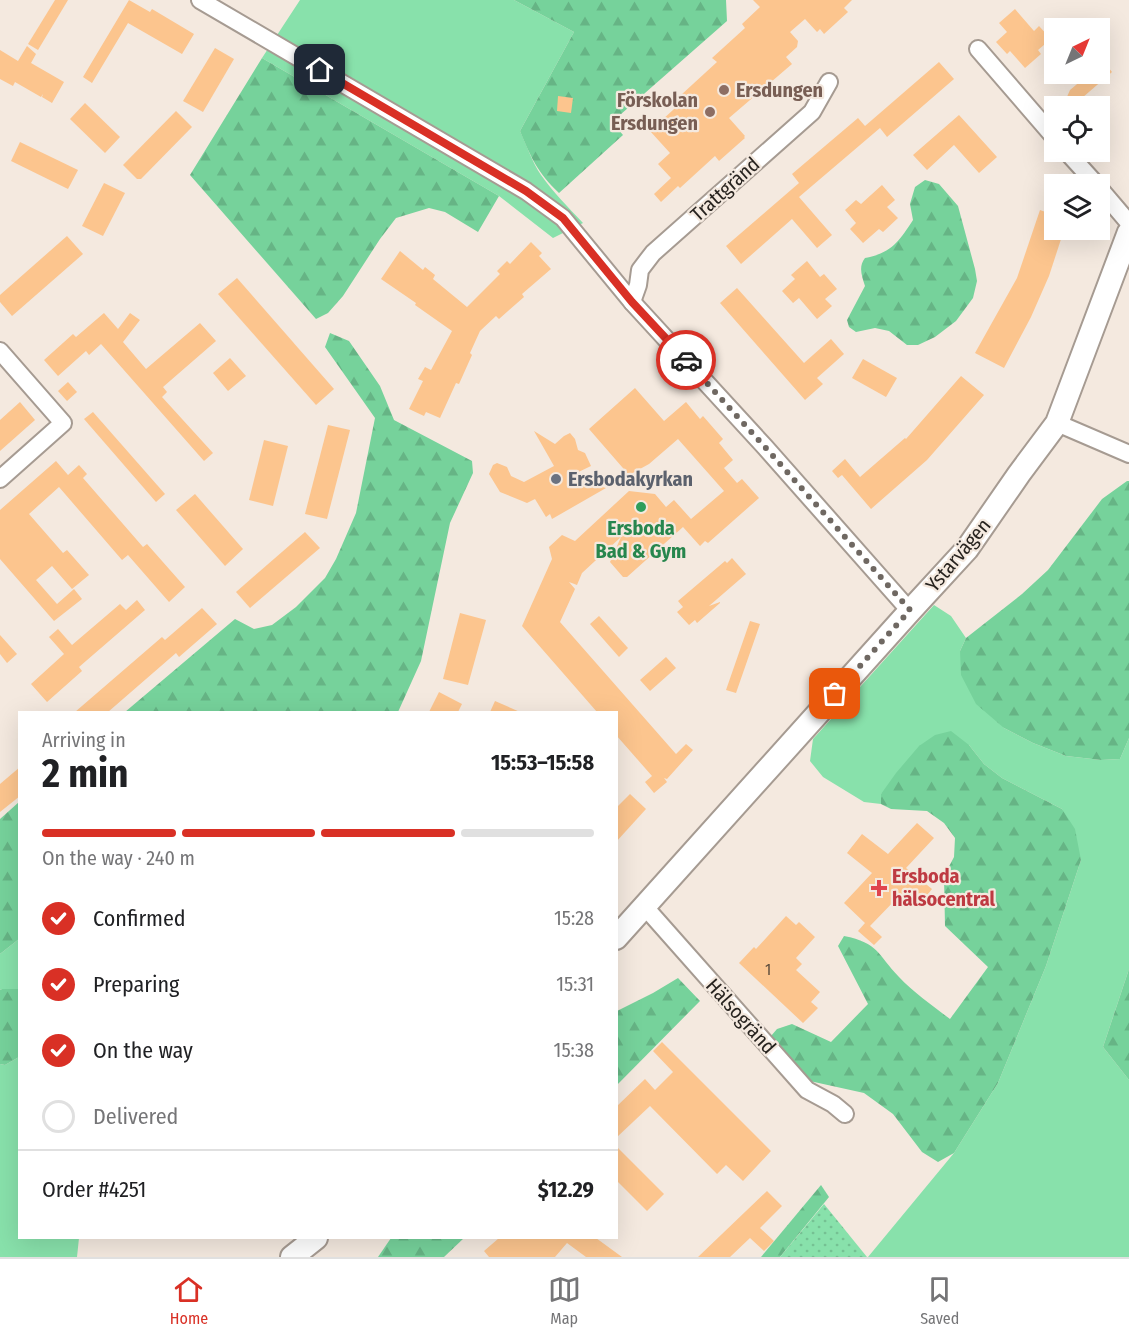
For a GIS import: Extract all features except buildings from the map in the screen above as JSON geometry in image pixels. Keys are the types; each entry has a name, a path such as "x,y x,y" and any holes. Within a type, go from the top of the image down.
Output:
{"street":[{"path":"202,0 526,191 563,218 632,302 910,610"},
{"path":"978,49 1044,125"},
{"name":"Trattgränd","path":"632,302 640,270 653,253 812,112 829,82"},
{"path":"1076,162 1087,174"},
{"path":"1110,201 1129,223"},
{"name":"Ystarvägen","path":"618,936 967,549 1057,423 1129,232"},
{"path":"0,351 63,423 0,479"},
{"path":"1057,423 1129,454"},
{"name":"Hälsogränd","path":"645,907 807,1090 833,1104 845,1114"},
{"path":"292,1257 315,1239"}],"green space":[{"path":"300,0 514,0 574,32 520,131 541,175 583,223 553,238 499,196 262,58"},
{"path":"514,0 726,0 727,21 612,122 623,135 559,193 536,165 520,131 574,32"},
{"path":"262,58 499,196 478,232 445,212 429,208 396,218 343,296 328,313 316,319 190,175"},
{"path":"925,180 939,184 958,206 977,281 973,298 956,321 935,337 918,345 907,345 889,331 875,328 856,332 849,327 847,320 865,286 861,272 863,261 894,245 903,234 913,220 910,204 915,187"},
{"path":"330,333 349,341 380,386 394,420 472,461 473,473 450,523 421,661 398,711 126,711 235,619 254,629 272,625 296,607 325,578 336,559 356,513 375,418 325,347"},
{"path":"1129,481 1129,738 1120,759 1101,760 1066,756 1004,728 976,704 961,675 960,651 966,638 1022,594 1048,570 1102,499"},
{"path":"934,605 951,616 966,638 960,651 1004,728 1066,756 1101,760 1120,759 1129,738 1129,969 1103,1047 1129,1080 1129,1257 868,1257 954,1153 998,1083 1046,966 1081,860 1062,809 1002,778 984,764 969,745 881,794 881,804 864,802 823,777 810,761 813,739"},
{"path":"951,731 969,745 984,764 1002,778 1062,809 1075,829 1081,860 1046,966 998,1083 954,1153 938,1162 922,1152 893,1114 864,1093 796,1078 765,1043 777,1029 792,1024 831,1042 868,1004 838,946 844,936 871,946 905,983 950,1019 988,967 945,926 944,876 954,857 955,838 944,823 927,811 891,809 881,804 881,794 919,746 935,735"},
{"path":"18,803 18,940 0,954 0,819"},
{"path":"18,940 18,989 0,990 0,954"},
{"path":"1129,969 1129,1080 1103,1047"},
{"path":"678,978 700,1001 618,1084 618,1010"},
{"path":"18,989 18,1058 5,1065 0,1064 0,990"},
{"path":"18,1058 18,1239 79,1239 77,1257 0,1257 0,1064 5,1065"},
{"path":"821,1185 829,1197 780,1257 761,1257"},
{"path":"824,1204 867,1257 780,1257"},
{"path":"390,1239 463,1239 444,1257 378,1257"}],"way so far":[{"path":"686,360 910,610 835,694"}],"place":[{"name":"Ersdungen","path":"724,90"},
{"name":"Förskolan Ersdungen","path":"710,112"},
{"name":"Ersbodakyrkan","path":"556,479"},
{"name":"Ersboda Bad & Gym","path":"641,507"},
{"name":"Ersboda hälsocentral","path":"879,888"}],"route":[{"path":"320,70 526,191 563,218 632,302 686,360"}]}
